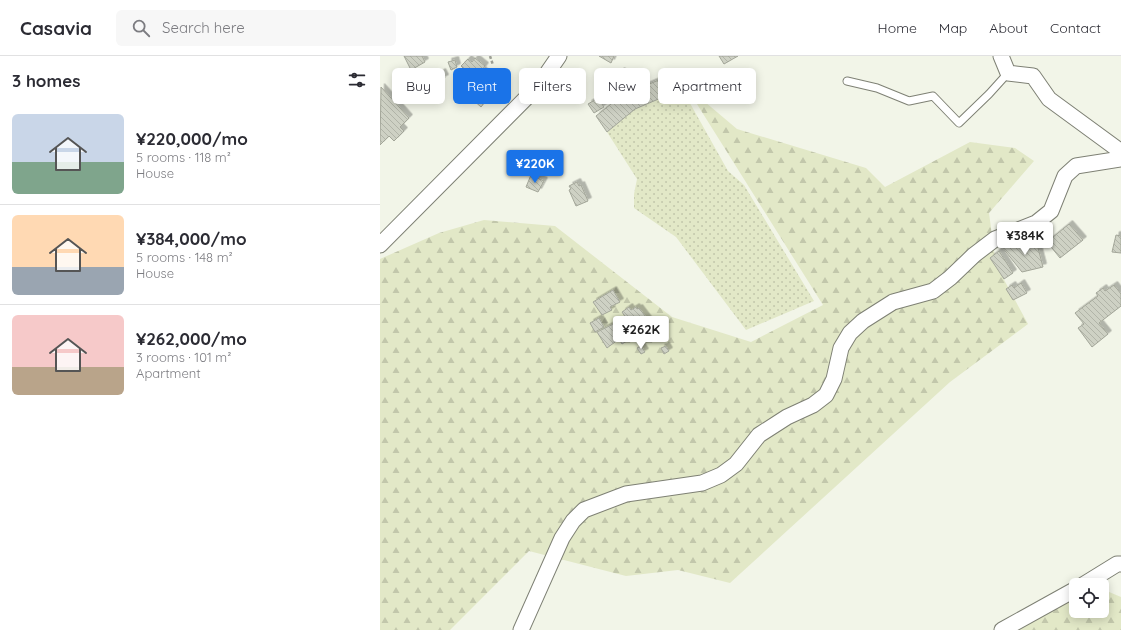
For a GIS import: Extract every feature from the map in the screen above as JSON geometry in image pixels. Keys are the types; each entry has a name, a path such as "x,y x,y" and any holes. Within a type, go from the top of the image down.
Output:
{"street":[{"path":"380,245 466,156 539,84 559,56"},
{"path":"1001,56 1008,73 1033,76 1049,99 1120,155"},
{"path":"521,630 562,538 572,521 584,510 626,494 702,483 721,475 736,464 759,435 787,417 813,405 826,394 834,379 841,348 850,333 863,321 893,302 933,291 950,278 974,255 995,239 1036,223 1051,211 1065,176 1076,166 1120,155"},
{"path":"1094,578 1117,564 1121,564"},
{"path":"1002,630 1069,593"}],"lane":[{"path":"847,81 876,88 909,101 933,96 959,123 1008,73"}],"path":[{"path":"490,56 493,65"}],"green space":[{"path":"658,99 658,104 690,104 728,171 744,185 814,301 746,330 676,237 634,208 634,194 637,179 607,132 635,109 650,104"},
{"path":"697,104 707,104 737,129 866,168 885,187 970,142 1015,148 1034,161 989,213 996,265 1028,324 950,382 730,583 678,570 626,576 529,551 450,630 380,630 380,259 439,233 484,220 555,226 672,317 751,342 823,305"},
{"path":"1109,592 1121,597 1121,630 1019,630 1041,615 1069,601 1069,618 1109,618"}],"building":[{"path":"404,56 422,56 425,62 414,68 410,68"},
{"path":"599,56 614,56 611,63"},
{"path":"719,56 738,56 724,64"},
{"path":"475,58 485,66 484,68 463,68 461,66 468,59 472,62"},
{"path":"455,60 457,67 451,70 448,62"},
{"path":"658,80 658,99 650,103 650,84"},
{"path":"381,87 392,99 392,104 396,104 409,118 400,127 404,131 394,141 389,136 380,145"},
{"path":"594,100 594,104 602,104 604,107 594,113 588,104"},
{"path":"611,104 647,104 635,109 607,132 596,116"},
{"path":"531,175 544,181 538,192 526,187"},
{"path":"577,182 579,186 581,185 588,201 576,206 569,190 571,189 569,186"},
{"path":"1069,224 1083,240 1060,258 1047,242"},
{"path":"1116,235 1121,236 1121,253 1112,252"},
{"path":"1009,242 1015,247 1037,244 1043,267 1022,272 1002,247"},
{"path":"999,251 1013,273 1004,279 990,258"},
{"path":"1021,283 1027,293 1013,300 1006,289 1012,285 1014,288"},
{"path":"1114,285 1121,294 1121,306 1099,323 1108,334 1092,347 1078,328 1084,324 1075,313 1098,296 1096,293 1103,288 1105,291"},
{"path":"613,290 620,302 610,307 612,310 602,315 593,302"},
{"path":"629,307 631,310 636,307 637,309 639,308 652,325 645,328 646,331 639,336 638,334 622,344 619,339 607,348 597,332 626,318 622,312"},
{"path":"599,318 604,327 595,332 590,323"},
{"path":"641,346 645,352 641,354 637,348"},
{"path":"666,346 669,351 664,354 661,348"}]}
